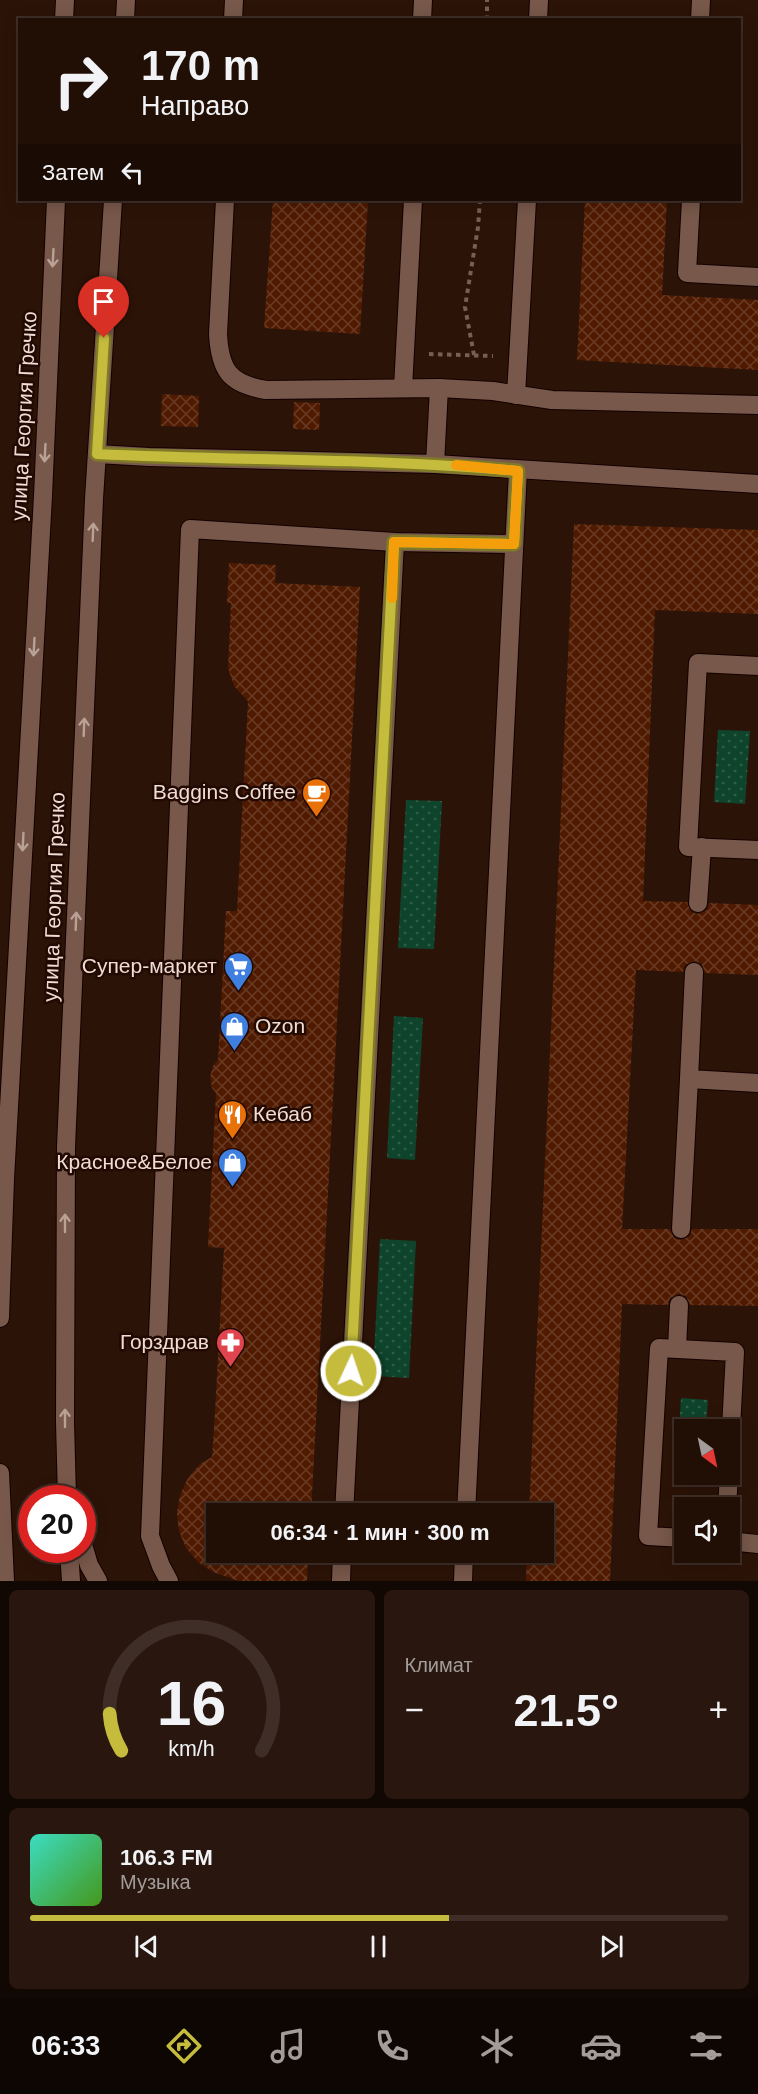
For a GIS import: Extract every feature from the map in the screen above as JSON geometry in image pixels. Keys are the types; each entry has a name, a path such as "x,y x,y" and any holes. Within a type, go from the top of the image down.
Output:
{"street":[{"path":"64,18 65,0"},
{"path":"125,18 126,0"},
{"path":"233,18 234,0"},
{"path":"422,18 423,0"},
{"path":"538,18 539,0"},
{"path":"700,18 701,0"},
{"name":"улица Георгия Гречко","path":"0,1318 5,1167 43,496 56,201"},
{"name":"улица Георгия Гречко","path":"66,1477 65,1183 97,454 113,201"},
{"path":"225,201 218,334 219,356 229,374 246,387 266,390 439,388 493,391 552,400 758,405"},
{"path":"403,388 413,201"},
{"path":"516,395 527,201"},
{"path":"691,201 687,273 758,277"},
{"path":"435,464 439,388"},
{"path":"97,454 435,464 518,471 758,484"},
{"path":"467,1503 518,471"},
{"path":"169,1581 150,1536 190,529 394,542 514,544"},
{"path":"345,1503 394,542"},
{"path":"758,666 698,663 688,847 758,850"},
{"path":"698,903 702,847"},
{"path":"681,1229 694,972"},
{"path":"689,1079 758,1083"},
{"path":"677,1349 678,1305"},
{"path":"674,1537 648,1536 659,1348 735,1352 732,1419"},
{"path":"0,1473 5,1581"},
{"path":"66,1477 66,1485"},
{"path":"66,1477 68,1485"},
{"path":"740,1542 758,1544"},
{"path":"70,1563 71,1581"},
{"path":"89,1563 98,1581"},
{"path":"340,1581 341,1563"},
{"path":"463,1581 464,1563"}],"path":[{"path":"487,0 487,18"},
{"path":"474,355 465,307 480,201"},
{"path":"405,354 518,356"}],"green space":[{"path":"718,730 750,731 745,804 714,802"},
{"path":"406,800 442,801 434,949 398,948"},
{"path":"394,1016 423,1018 415,1160 387,1158"},
{"path":"380,1239 416,1241 409,1378 373,1376"},
{"path":"681,1398 708,1400 707,1419 680,1419"}],"building":[{"path":"273,201 368,201 360,334 264,328"},
{"path":"585,201 667,201 662,295 758,300 758,370 577,360"},
{"path":"162,394 199,396 198,427 161,426"},
{"path":"294,402 320,403 319,430 293,429"},
{"path":"574,524 758,530 758,614 655,610 643,901 687,902 691,912 698,914 707,910 709,903 758,905 758,975 705,973 701,963 694,961 685,965 683,972 636,970 622,1229 670,1229 674,1238 681,1240 690,1236 692,1229 758,1229 758,1306 690,1305 686,1296 679,1294 670,1298 668,1305 622,1304 610,1581 526,1581 527,1563 554,1563 554,1503 530,1503"},
{"path":"229,563 276,565 275,583 360,587 312,1503 206,1503 206,1563 308,1563 307,1581 239,1581 213,1572 198,1562 186,1548 179,1531 177,1513 180,1495 188,1478 200,1464 212,1457 224,1248 208,1247 216,1093 212,1088 210,1077 213,1066 218,1060 226,911 237,911 248,701 234,686 228,668 231,603 227,603"}],"slow traffic":[{"path":"392,598 394,542 514,544 518,471 456,465"}],"place":[{"name":"Baggins Coffee","path":"317,818"},
{"name":"Супер-маркет","path":"238,992"},
{"name":"Ozon","path":"234,1052"},
{"name":"Кебаб","path":"232,1140"},
{"name":"Красное&Белое","path":"233,1188"},
{"name":"Горздрав","path":"230,1368"}],"route":[{"path":"104,338 97,454 435,464 518,471 514,544 394,542 351,1371"}]}
